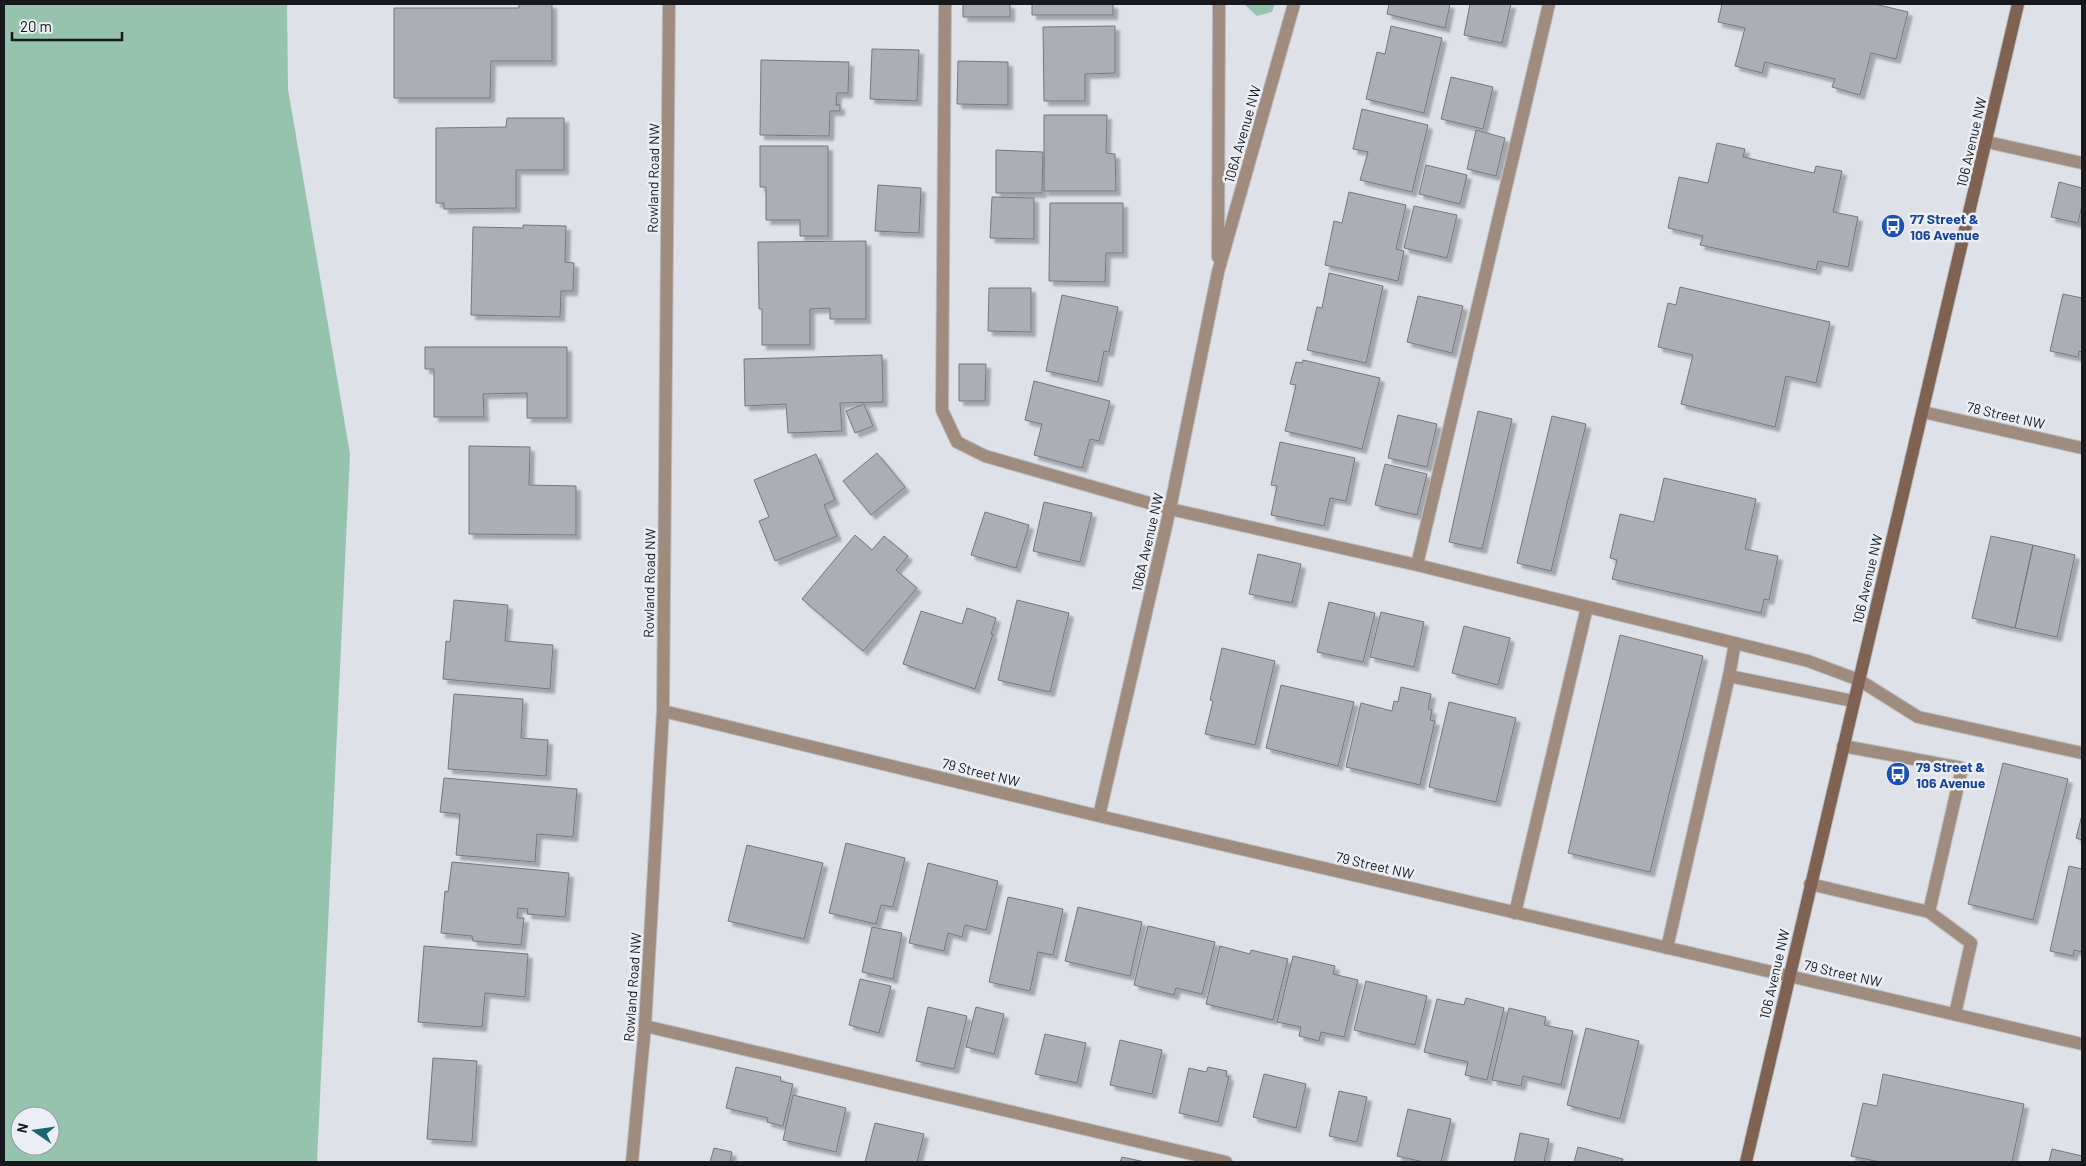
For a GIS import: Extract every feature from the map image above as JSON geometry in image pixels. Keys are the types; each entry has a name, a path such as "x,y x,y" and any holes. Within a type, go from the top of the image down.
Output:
{"main road":[{"name":"106 Avenue NW","path":"1746,1162 2018,4"}],"street":[{"name":"Rowland Road NW","path":"632,1162 645,1026 663,711 669,4"},
{"path":"945,4 942,410 957,442 985,456 1170,508 1417,565 1808,661 1859,680 1918,717 2082,754"},
{"name":"106A Avenue NW","path":"1218,272 1219,4"},
{"name":"106A Avenue NW","path":"1099,816 1170,508 1218,272 1294,4"},
{"path":"1417,565 1549,4"},
{"path":"1987,142 2082,163"},
{"name":"78 Street NW","path":"1923,412 2082,448"},
{"path":"1515,913 1586,607"},
{"path":"1667,948 1735,643"},
{"path":"1728,676 1854,701"},
{"name":"79 Street NW","path":"663,711 1099,816 2082,1044"},
{"path":"1843,746 1962,768 1928,912"},
{"path":"1810,884 1928,912 1971,943 1955,1014"},
{"path":"645,1026 1226,1162"}],"green space":[{"path":"4,4 287,4 288,89 350,454 317,1162 4,1162"},
{"path":"1244,4 1275,4 1272,12 1257,16"}],"building":[{"path":"519,4 552,4 552,61 491,61 490,98 394,98 394,8 519,8"},
{"path":"963,4 1010,4 1010,17 963,17"},
{"path":"1032,4 1113,4 1113,15 1032,15"},
{"path":"1389,4 1450,4 1445,28 1387,14"},
{"path":"1470,4 1511,4 1502,43 1464,35"},
{"path":"1722,4 1875,4 1908,12 1896,59 1871,53 1860,95 1832,87 1835,79 1765,62 1762,73 1735,66 1745,28 1718,22"},
{"path":"1115,26 1115,73 1085,74 1085,101 1044,101 1043,27"},
{"path":"1391,26 1442,38 1424,113 1366,99 1377,52 1385,54"},
{"path":"872,49 919,50 917,101 870,99"},
{"path":"761,60 849,62 848,93 837,93 836,105 840,105 840,111 830,111 829,136 760,135"},
{"path":"958,61 1008,62 1008,105 957,104"},
{"path":"1451,77 1493,87 1483,129 1441,119"},
{"path":"1362,109 1428,125 1412,192 1360,180 1368,152 1353,149"},
{"path":"1044,115 1107,115 1106,153 1115,154 1116,191 1044,191"},
{"path":"507,118 564,118 564,170 516,170 516,208 444,209 444,203 436,203 436,128 506,127"},
{"path":"1476,130 1505,138 1496,176 1467,169"},
{"path":"1717,143 1745,149 1743,157 1814,173 1816,166 1842,171 1833,212 1858,217 1848,267 1818,261 1816,270 1700,245 1703,236 1668,228 1679,177 1708,183"},
{"path":"760,146 828,146 828,236 800,236 800,220 766,220 766,187 760,187"},
{"path":"996,150 1043,152 1042,193 996,193"},
{"path":"1426,165 1467,175 1460,204 1419,194"},
{"path":"2059,182 2082,188 2082,205 2078,223 2051,217"},
{"path":"878,185 921,188 919,233 875,231"},
{"path":"1349,192 1406,205 1396,249 1404,251 1398,281 1325,265 1334,221 1342,223"},
{"path":"992,197 1034,198 1034,239 990,238"},
{"path":"1050,203 1123,203 1123,253 1106,253 1105,282 1049,281"},
{"path":"1414,206 1457,215 1447,258 1404,248"},
{"path":"523,225 566,226 565,262 574,263 573,291 561,291 560,317 471,315 473,227 523,228"},
{"path":"866,241 866,319 830,319 830,308 810,309 810,345 762,345 762,309 759,309 758,242"},
{"path":"1329,273 1383,286 1366,363 1307,350 1317,307 1322,308"},
{"path":"1680,287 1830,322 1816,383 1786,376 1775,427 1681,404 1693,355 1658,347 1668,303 1676,305"},
{"path":"989,288 1031,288 1031,332 988,331"},
{"path":"2063,294 2082,298 2082,352 2079,351 2078,357 2050,351"},
{"path":"1062,295 1118,307 1109,352 1104,351 1098,382 1046,371"},
{"path":"1418,296 1463,306 1452,353 1407,342"},
{"path":"425,347 567,347 567,418 527,418 527,393 483,394 484,417 434,417 434,369 425,369"},
{"path":"882,355 883,402 840,403 842,431 788,433 786,404 745,406 744,359"},
{"path":"1303,360 1380,378 1362,449 1285,431 1296,385 1290,384 1296,362 1302,363"},
{"path":"959,364 986,364 985,401 959,401"},
{"path":"1034,381 1110,401 1099,441 1090,439 1082,468 1034,455 1042,424 1025,420"},
{"path":"864,404 873,426 855,433 846,411"},
{"path":"1478,411 1512,419 1482,549 1449,542"},
{"path":"1398,415 1437,424 1427,467 1388,458"},
{"path":"1552,416 1586,424 1551,571 1517,563"},
{"path":"1280,442 1355,458 1346,501 1330,498 1324,526 1271,515 1277,486 1271,485"},
{"path":"469,446 530,447 529,485 576,486 576,535 469,534"},
{"path":"877,453 905,487 871,515 843,481"},
{"path":"816,454 835,500 824,505 837,536 775,561 759,521 769,517 754,480"},
{"path":"1385,464 1427,474 1417,515 1375,505"},
{"path":"1664,478 1756,499 1745,549 1778,556 1769,600 1764,599 1761,613 1612,579 1617,560 1610,558 1620,514 1654,522"},
{"path":"1044,502 1092,513 1080,562 1033,551"},
{"path":"985,512 1029,525 1016,568 971,555"},
{"path":"855,535 872,550 884,536 908,556 896,570 917,588 863,651 802,599"},
{"path":"1991,536 2033,545 2015,628 1972,618"},
{"path":"2033,545 2075,555 2057,637 2015,628"},
{"path":"1258,554 1301,564 1292,603 1249,594"},
{"path":"454,600 508,605 505,641 553,645 550,689 443,679 446,641 450,642"},
{"path":"1017,600 1069,613 1050,692 998,680"},
{"path":"1329,602 1375,613 1363,662 1317,652"},
{"path":"967,608 996,618 991,634 993,634 975,689 903,664 921,611 962,624"},
{"path":"1381,612 1424,622 1414,667 1370,657"},
{"path":"1464,626 1510,638 1498,685 1452,673"},
{"path":"1620,635 1703,656 1650,872 1568,853"},
{"path":"1222,648 1275,661 1255,745 1205,734 1213,701 1210,700"},
{"path":"1281,685 1354,702 1338,766 1266,748"},
{"path":"1401,687 1431,694 1428,709 1432,710 1430,720 1435,721 1420,785 1346,767 1361,703 1392,711 1394,701 1398,702"},
{"path":"454,694 523,699 521,738 548,740 546,776 448,769"},
{"path":"1449,702 1516,718 1496,802 1429,787"},
{"path":"2003,763 2068,779 2033,920 1968,904"},
{"path":"444,778 577,789 573,837 537,834 535,862 456,855 460,814 440,812"},
{"path":"2082,815 2082,840 2076,838"},
{"path":"846,843 905,858 893,907 881,905 876,924 829,913"},
{"path":"747,845 823,863 804,939 728,921"},
{"path":"452,862 569,873 565,917 527,914 528,909 518,908 517,918 524,918 521,945 473,941 472,936 441,933 445,891 448,892"},
{"path":"928,863 998,881 986,930 965,925 962,937 948,933 944,951 909,943"},
{"path":"2069,866 2082,869 2082,952 2074,950 2073,956 2050,951"},
{"path":"1008,897 1063,909 1053,955 1038,952 1030,991 989,982"},
{"path":"1078,907 1142,922 1130,976 1065,961"},
{"path":"1148,926 1215,942 1202,994 1176,988 1174,995 1134,985"},
{"path":"872,927 902,933 893,979 862,972"},
{"path":"424,946 528,954 525,997 485,993 482,1027 418,1022"},
{"path":"1220,946 1250,954 1251,950 1288,959 1273,1020 1206,1004"},
{"path":"1293,956 1335,966 1333,974 1358,980 1344,1037 1321,1032 1319,1041 1299,1036 1301,1027 1277,1022"},
{"path":"860,979 891,986 879,1033 849,1025"},
{"path":"1366,981 1427,996 1415,1045 1354,1030"},
{"path":"1466,998 1504,1008 1487,1080 1465,1075 1468,1062 1424,1052 1437,999 1464,1005"},
{"path":"928,1007 967,1016 954,1069 916,1061"},
{"path":"976,1007 1004,1014 994,1054 966,1047"},
{"path":"1509,1008 1546,1017 1544,1025 1573,1031 1561,1085 1523,1076 1521,1086 1492,1080"},
{"path":"1586,1028 1639,1041 1620,1119 1567,1105"},
{"path":"1045,1034 1086,1043 1077,1083 1035,1074"},
{"path":"1120,1040 1162,1050 1152,1094 1110,1085"},
{"path":"433,1058 477,1061 472,1142 427,1139"},
{"path":"736,1067 781,1077 780,1081 793,1084 783,1126 767,1122 768,1118 726,1108"},
{"path":"1208,1067 1227,1071 1226,1076 1229,1077 1218,1122 1179,1113 1189,1068 1206,1072"},
{"path":"1264,1074 1306,1084 1296,1128 1253,1117"},
{"path":"1883,1074 2024,1104 2012,1162 1880,1162 1851,1156 1863,1103 1877,1106"},
{"path":"1339,1091 1367,1097 1357,1142 1329,1136"},
{"path":"793,1095 846,1108 836,1152 783,1140"},
{"path":"1408,1109 1451,1119 1441,1162 1424,1162 1397,1156"},
{"path":"875,1123 924,1134 917,1162 865,1162"},
{"path":"1520,1133 1549,1139 1544,1162 1514,1162"},
{"path":"1578,1147 1623,1159 1622,1162 1574,1162"},
{"path":"714,1148 732,1152 730,1162 710,1162"},
{"path":"2052,1149 2082,1156 2082,1162 2049,1162"},
{"path":"1122,1157 1145,1162 1120,1162"}],"place":[{"name":"77 Street & 106 Avenue","path":"1893,226"},
{"name":"79 Street & 106 Avenue","path":"1898,774"}]}
